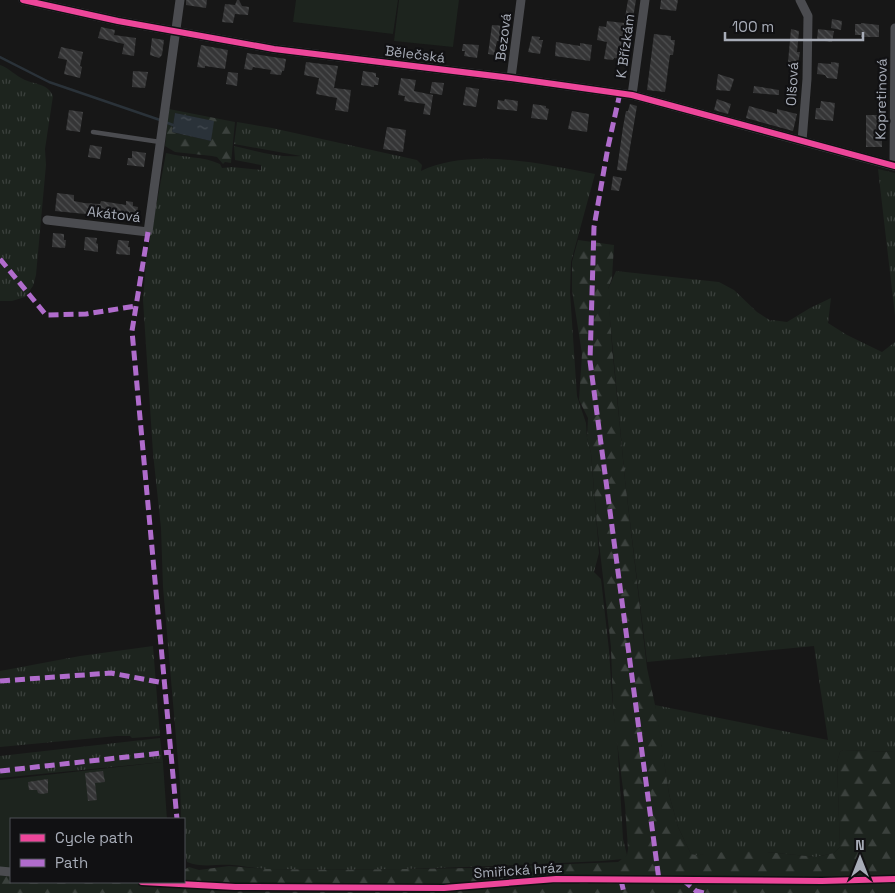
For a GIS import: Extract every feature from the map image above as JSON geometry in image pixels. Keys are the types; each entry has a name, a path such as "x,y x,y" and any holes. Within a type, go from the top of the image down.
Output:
{"street":[{"name":"Bělečská","path":"23,0 56,4 175,32 274,49 632,95 802,141"},
{"name":"Akátová","path":"48,220 148,232 180,0"},
{"name":"Bezová","path":"511,78 521,0"},
{"name":"K Břízkám","path":"632,95 645,0"},
{"name":"Olšová","path":"800,0 808,16 807,79 802,141"},
{"name":"Kopretinová","path":"802,141 894,166 895,28"}],"lane":[{"path":"93,132 160,142"},
{"name":"Smiřická hráz","path":"161,883 235,887 444,888 556,879 822,881 895,879"}],"green space":[{"path":"296,0 398,0 393,34 293,22"},
{"path":"399,0 459,0 453,47 394,41"},
{"path":"0,65 25,80 48,89 53,96 45,149 46,165 36,275 33,286 25,297 12,301 0,301"},
{"path":"169,109 235,122 231,163 225,162 223,164 217,157 212,156 175,152 165,146","holes":["175,113 213,121 211,141 172,132"]},
{"path":"237,122 417,160 422,165 421,171 441,164 462,160 484,159 530,162 595,174 571,262 570,292 577,396 586,423 591,453 599,553 594,572 601,579 609,650 613,710 617,736 623,839 627,855 623,859 477,867 353,870 265,869 232,865 198,865 187,862 185,853 185,818 181,818 180,784 163,587 161,528 153,453 143,300 146,261 166,153 207,160 220,164 222,168 232,167 261,170 261,165 235,160 234,146 276,155 301,156 234,144"},
{"path":"878,169 895,173 895,316"},
{"path":"578,240 614,245 612,278 608,289 612,346 625,480 647,668 657,714 669,794 678,827 691,854 733,851 816,857 834,853 840,847 837,762 840,752 843,750 895,752 895,893 0,893 0,866 10,866 10,883 185,883 185,869 189,867 199,870 229,866 267,869 335,870 475,868 618,862 627,855 625,805 613,710 611,647 591,453 587,438 588,418 579,400 582,354 572,290 572,262"},
{"path":"616,271 719,282 734,290 757,312 771,321 787,322 831,298 828,323 847,335 882,352 895,342 895,752 843,750 840,752 837,762 840,847 834,853 816,857 767,852 696,855 691,854 678,827 669,794 655,705 828,740 814,646 647,662 625,480 608,298 608,289"},
{"path":"153,646 160,736 132,738 130,736 117,736 0,747 0,671 80,656"},
{"path":"160,738 163,762 0,778 0,756"},
{"path":"163,762 167,818 10,818 10,867 0,866 0,780"}],"water":[{"path":"175,113 214,121 211,141 172,132"}],"building":[{"path":"186,0 207,0 206,8 186,5"},
{"path":"237,0 239,0 242,6 249,7 248,15 235,14 233,23 222,22 225,4 235,5"},
{"path":"628,0 636,0 626,60 604,59 607,42 597,40 599,26 606,27 607,21 624,23"},
{"path":"661,0 678,0 676,11 660,9"},
{"path":"832,19 842,21 841,30 831,28"},
{"path":"855,24 879,25 879,37 855,35"},
{"path":"492,25 505,26 503,42 497,41 494,55 488,54"},
{"path":"101,27 115,30 114,35 136,38 134,56 122,54 124,44 98,38"},
{"path":"791,29 799,31 797,52 800,52 798,64 788,62"},
{"path":"818,29 834,31 832,42 817,40"},
{"path":"654,34 671,36 671,40 675,40 673,55 670,55 665,92 647,90"},
{"path":"532,36 540,37 539,40 543,40 540,54 528,52"},
{"path":"152,38 164,40 162,55 159,58 150,55"},
{"path":"556,42 580,46 580,43 592,45 590,61 555,56"},
{"path":"463,44 479,45 477,58 464,56 465,51 462,51"},
{"path":"201,45 228,50 225,69 205,66 205,68 197,67"},
{"path":"61,47 83,52 80,78 64,74 67,60 58,58"},
{"path":"247,53 286,59 284,71 282,71 281,75 270,74 271,70 253,67 252,70 244,69"},
{"path":"306,62 338,66 334,88 351,90 348,112 335,110 337,98 316,94 319,78 304,75"},
{"path":"831,62 839,63 837,79 817,74 818,63 831,64"},
{"path":"133,71 148,72 145,88 132,87"},
{"path":"363,71 376,73 376,77 379,78 378,85 374,85 374,87 361,85"},
{"path":"228,72 238,73 237,86 226,84"},
{"path":"718,74 734,79 730,91 716,90"},
{"path":"401,78 416,80 414,91 433,95 430,115 423,114 425,104 404,101 405,96 398,95"},
{"path":"432,82 444,83 442,95 430,93"},
{"path":"754,86 779,90 779,95 753,93"},
{"path":"466,87 479,89 476,107 463,105"},
{"path":"505,99 518,101 517,111 497,109 498,100 504,101"},
{"path":"717,99 731,104 728,114 714,110"},
{"path":"821,101 835,103 833,121 815,119 816,108 820,108"},
{"path":"533,104 546,106 549,109 547,120 531,118"},
{"path":"630,104 637,106 626,171 617,170 626,111 628,111"},
{"path":"749,106 777,114 777,109 797,114 793,131 746,118"},
{"path":"69,110 83,112 80,132 66,130"},
{"path":"572,111 589,114 587,132 568,129"},
{"path":"866,115 882,115 882,147 866,147"},
{"path":"387,127 406,130 403,152 383,149"},
{"path":"90,145 102,147 100,159 88,157"},
{"path":"132,151 146,153 144,167 127,165 128,158 132,158"},
{"path":"613,176 622,178 619,191 611,190"},
{"path":"57,193 74,195 74,201 84,203 100,204 101,201 126,205 126,201 133,202 133,206 138,207 136,219 55,211"},
{"path":"53,233 64,234 64,240 66,240 65,248 52,247"},
{"path":"85,237 97,238 98,252 84,250"},
{"path":"118,240 129,241 130,255 116,254"},
{"path":"103,771 105,782 95,783 97,800 88,801 85,773"},
{"path":"48,779 48,793 41,794 37,790 29,790 28,782"}],"waterway":[{"path":"0,57 49,82 160,120"},
{"path":"165,122 173,125"}],"marked path":[{"path":"620,93 594,227 590,361 659,880"},
{"path":"148,232 132,331 177,818"},
{"path":"0,259 46,315 86,314 136,306"},
{"path":"0,681 111,673 164,683"},
{"path":"0,771 171,752"},
{"path":"621,880 624,893"},
{"path":"683,880 696,891 704,893"}],"cycle path":[{"path":"23,0 118,21 274,49 632,95 895,166"},
{"path":"161,883 235,887 444,888 556,879 822,881 895,879"}]}
